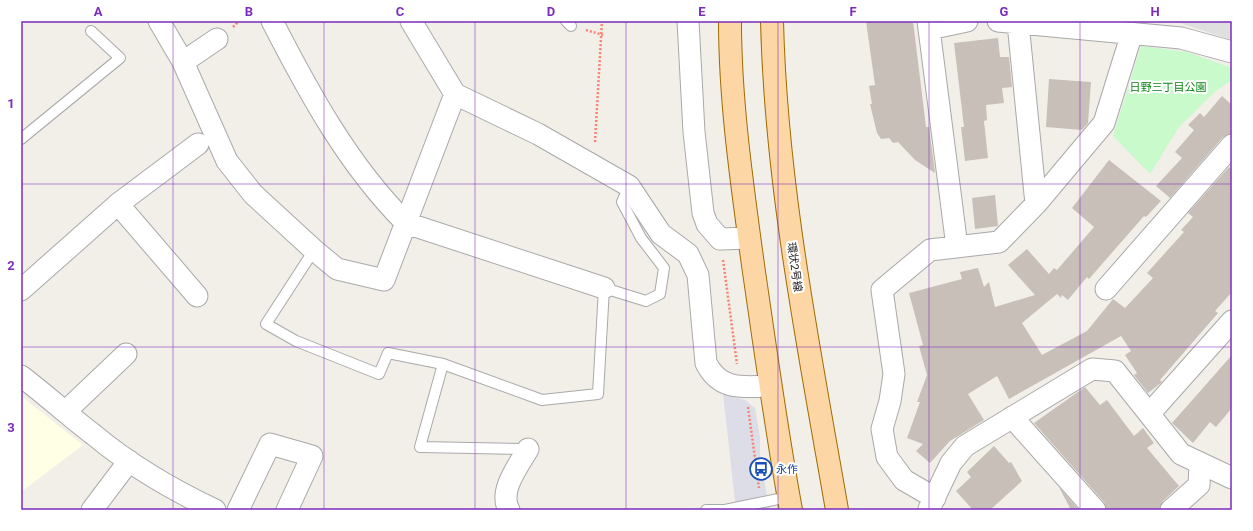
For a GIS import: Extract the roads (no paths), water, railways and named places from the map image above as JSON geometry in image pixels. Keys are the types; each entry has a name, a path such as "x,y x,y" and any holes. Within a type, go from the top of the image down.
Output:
{"main road":[{"path":"730,21 736,124 749,238 770,386 789,503"},
{"name":"環状2号線","path":"772,21 780,144 797,284 836,510"}],"street":[{"path":"159,21 183,62 227,161 253,194 337,269 384,280 455,94"},
{"path":"272,21 294,64 338,140 382,199 406,223 604,288"},
{"path":"411,21 455,94 538,134 593,167 629,186 661,234 688,254 698,274 706,363 711,373 729,385 740,387 770,386"},
{"path":"688,21 694,132 703,214 708,224 720,239 749,238"},
{"path":"957,247 929,25 967,21"},
{"path":"1036,204 1008,22 1181,38 1232,52"},
{"path":"1132,33 1104,124 1036,204 999,242 930,250 882,290 894,374 890,401 882,429 887,456 904,480 932,504 951,463 965,446 1092,369 1115,371 1150,413 1181,454 1232,478"},
{"path":"183,62 217,40"},
{"path":"21,290 118,204 198,144"},
{"path":"1106,289 1232,145"},
{"path":"118,204 197,296"},
{"path":"1150,413 1232,321"},
{"path":"66,411 126,354"},
{"path":"21,376 66,411 94,436 129,461 194,505 215,510"},
{"path":"1012,417 1095,510"},
{"path":"238,510 270,444 312,456 287,510"},
{"path":"509,510 507,506 508,484 528,449"},
{"path":"92,510 129,461"},
{"path":"1172,510 1199,485 1200,463"}],"lane":[{"path":"21,139 120,58 91,31"},
{"path":"314,250 266,324 296,341 379,374 388,353 442,364 542,400 598,394 604,288 646,301 660,294 664,268 641,238 622,202 629,186"},
{"path":"442,364 420,447 528,449"},
{"path":"706,510 725,510 789,503"}],"place":[{"name":"永作","path":"761,469"}],"park label":[{"name":"日野三丁目公園","path":"1168,87"}]}
